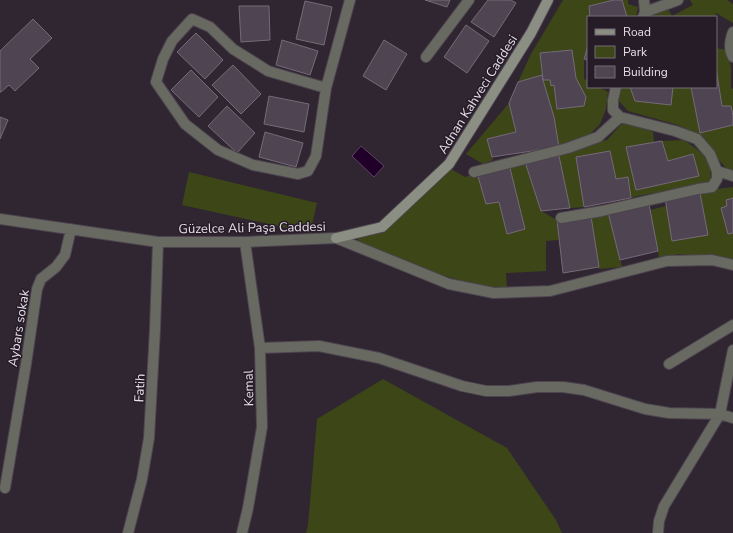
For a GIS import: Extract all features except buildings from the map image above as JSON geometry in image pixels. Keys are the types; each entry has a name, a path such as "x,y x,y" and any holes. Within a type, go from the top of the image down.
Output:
{"main road":[{"name":"Adnan Kahveci Caddesi","path":"336,238 382,227 449,164 531,33 548,0"}],"street":[{"path":"326,88 268,71 232,49 210,26 192,19 172,41 163,59 156,82 185,124 218,150 253,165 298,174 308,171 316,156 326,88 350,0"},
{"path":"426,58 469,0"},
{"path":"644,0 644,14 678,0"},
{"path":"733,32 730,40 731,54 733,57"},
{"path":"561,218 602,211 712,187 717,178 717,171 710,154 697,139 675,131 620,117 614,110 616,88"},
{"path":"474,172 568,148 598,137 620,117"},
{"path":"717,171 733,176"},
{"name":"Güzelce Ali Paşa Caddesi","path":"1,222 71,229 158,242 245,242 336,238 449,284 494,293 550,291 667,261 712,260 733,264"},
{"name":"Aybars sokak","path":"5,488 37,289 41,279 56,267 65,255 71,229"},
{"name":"Fatih","path":"128,533 142,479 149,438 158,242"},
{"name":"Kemal","path":"242,533 248,508 262,427 260,348 245,242"},
{"path":"669,364 733,325"},
{"path":"260,348 319,346 379,358 462,386 486,391 509,391 537,387 563,387 584,390 645,409 669,413 720,414 733,418"},
{"path":"658,533 659,521 664,506 720,414 733,350"}],"green space":[{"path":"563,0 614,0 589,6 590,16 587,16 587,49 584,59 584,79 587,80 587,88 601,88 608,92 606,109 600,124 582,143 607,140 625,120 653,132 654,143 628,154 636,190 699,176 693,154 668,161 662,141 684,140 702,153 710,163 711,181 704,185 631,198 628,177 616,179 609,151 576,157 584,207 570,208 559,157 559,147 543,80 550,80 551,86 554,85 557,109 584,106 576,78 572,50 540,53 542,75 518,82 531,54"},
{"path":"622,0 628,0 628,4 638,7 636,16 627,16"},
{"path":"690,0 727,0 733,4 733,23 716,13 715,16 672,16 693,5"},
{"path":"666,5 672,16 650,16"},
{"path":"717,48 726,50 731,67 733,116 731,106 722,106 717,74"},
{"path":"622,88 691,88 700,133 733,125 733,171 728,170 717,158 708,143 697,135 678,125 628,111 617,99"},
{"path":"509,103 516,132 487,139 493,160 483,164 466,154"},
{"path":"525,162 541,211 557,220 559,240 546,241 546,271 506,273 507,289 467,283 414,266 358,243 358,238 395,221 450,166 453,170 465,177 477,173 486,204 499,202 507,234 525,229 509,164"},
{"path":"189,172 317,203 310,233 182,205"},
{"path":"733,187 733,198 727,200 727,206 721,208 728,233 733,233 733,259 679,254 659,260 650,210 666,206 708,235 700,193"},
{"path":"608,212 622,267 599,269 591,216"},
{"path":"383,379 507,448 556,520 562,533 306,533 308,525 317,419"}],"shaded area":[{"path":"361,146 384,166 374,177 352,156"}]}
